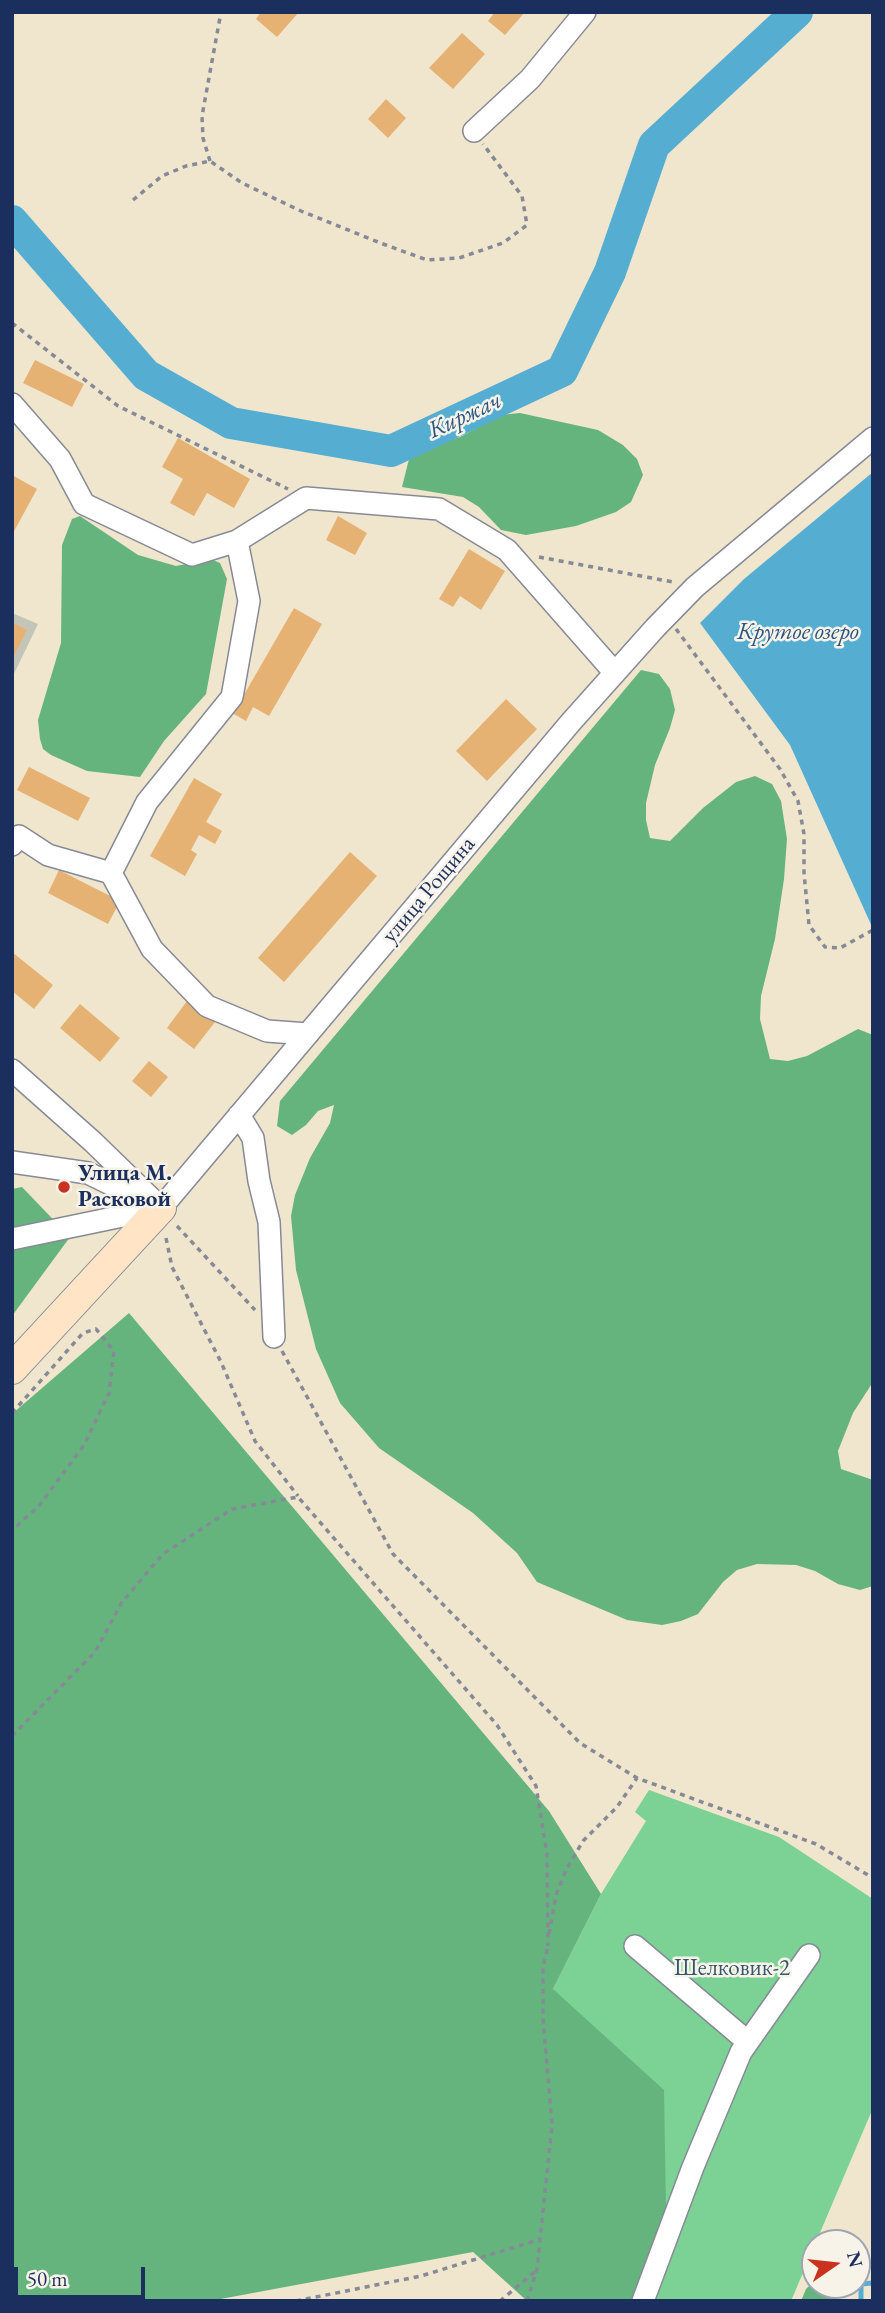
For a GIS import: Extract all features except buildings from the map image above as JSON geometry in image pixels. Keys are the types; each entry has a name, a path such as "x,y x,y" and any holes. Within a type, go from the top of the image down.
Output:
{"street":[{"path":"474,131 530,79 585,12"},
{"path":"12,404 60,458 84,504 192,555 237,541 306,498 439,509 507,550 615,673"},
{"name":"улица Рощина","path":"12,1369 160,1208 615,673 666,617 695,587 873,438"},
{"path":"111,873 147,802 232,696 249,601 237,541"},
{"path":"12,845 19,836 48,855 111,873 152,949 207,1006 267,1031 308,1034"},
{"path":"12,1070 93,1142 160,1208"},
{"path":"239,1115 253,1138 259,1181 269,1222 274,1337"},
{"path":"88,1173 97,1160 93,1142"},
{"path":"12,1162 88,1173 160,1208"},
{"path":"12,1239 160,1208"},
{"path":"635,1946 748,2042"},
{"path":"643,2301 693,2167 741,2052 809,1955"}],"path":[{"path":"221,12 202,116 203,138 210,161 242,183 301,212 427,260 459,258 503,243 527,225 522,195 474,131"},
{"path":"133,200 162,176 186,166 210,161"},
{"path":"12,323 118,406 306,498"},
{"path":"507,550 695,587"},
{"path":"666,617 780,769 798,801 804,834 804,873 809,925 825,947 840,948 873,930"},
{"path":"160,1208 267,1323 393,1554 580,1743 638,1778 816,1844 873,1878"},
{"path":"160,1208 172,1267 221,1363 255,1441 298,1497 497,1726 536,1786 547,1854 548,1946"},
{"path":"12,1413 83,1334 96,1329 114,1351 109,1393 84,1445 38,1506 12,1530"},
{"path":"12,1736 96,1652 122,1601 163,1554 232,1508 298,1497"},
{"path":"529,2301 541,2239 552,2125 543,2018 543,1968 556,1895 566,1870 583,1842 617,1807 638,1778"},
{"path":"296,2301 421,2276 541,2239"},
{"path":"500,2301 537,2269"}],"shaded area":[{"path":"12,613 38,624 12,678"}],"green space":[{"path":"520,413 598,430 623,445 637,459 643,475 631,502 616,512 576,526 526,535 501,530 479,507 463,497 402,487 411,451 460,437 501,415"},
{"path":"80,516 138,555 176,566 211,559 220,563 227,579 206,694 164,741 140,777 87,771 51,755 43,749 40,739 38,720 61,643 62,545 72,519"},
{"path":"641,670 659,674 670,689 675,710 655,765 646,803 650,838 670,841 703,808 736,782 755,776 772,784 781,801 787,839 784,879 775,939 761,996 760,1019 770,1059 788,1061 807,1056 858,1029 873,1035 873,1382 853,1413 838,1451 841,1469 873,1480 873,1586 860,1590 838,1584 815,1571 796,1565 757,1564 737,1570 723,1582 698,1614 662,1625 627,1620 537,1582 517,1553 473,1513 379,1448 340,1403 316,1349 296,1270 291,1216 295,1195 310,1158 330,1123 334,1105 318,1111 306,1125 292,1135 277,1126 280,1101"},
{"path":"22,1187 70,1237 12,1316 12,1189"},
{"path":"129,1313 549,1811 601,1894 553,1989 664,2090 666,2208 631,2301 527,2301 473,2252 210,2301 12,2301 12,1414"},
{"name":"Шелковик-2","path":"649,1790 779,1837 873,1899 873,2108 822,2229 801,2229 801,2277 791,2301 631,2301 666,2208 553,1989 601,1894 646,1821 635,1812"},
{"path":"802,2299 837,2299 836,2301 801,2301"}],"water":[{"name":"Крутое озеро","path":"873,472 873,929 790,745 700,623 744,579"}],"waterway":[{"name":"Киржач","path":"12,221 146,375 231,423 391,451 562,371 610,272 654,145 797,12"},
{"path":"861,2301 861,2284 873,2283"}],"place":[{"name":"Улица М. Расковой","path":"64,1187"}]}
